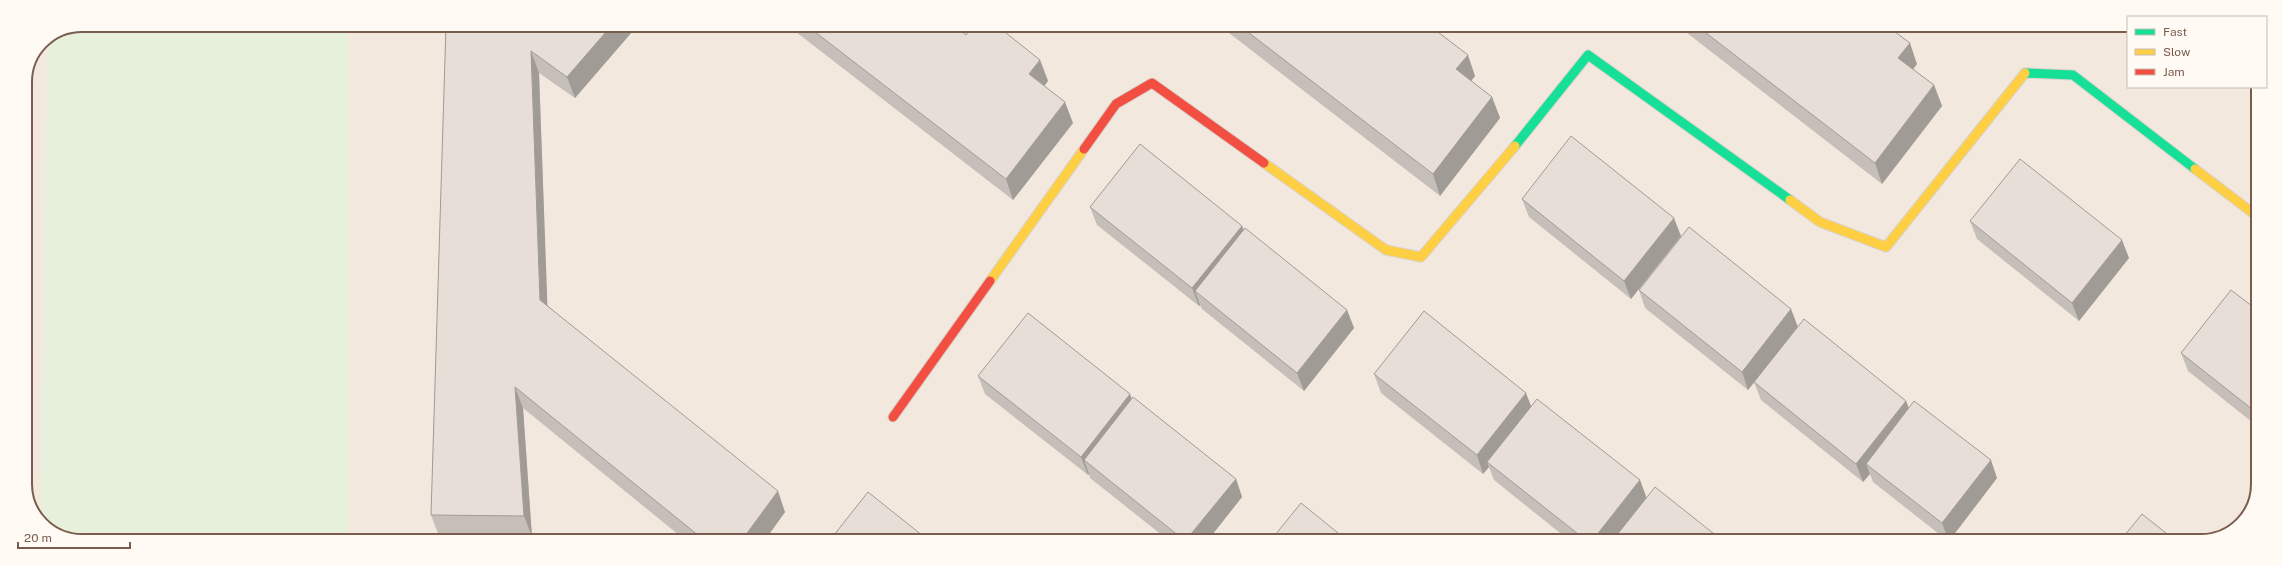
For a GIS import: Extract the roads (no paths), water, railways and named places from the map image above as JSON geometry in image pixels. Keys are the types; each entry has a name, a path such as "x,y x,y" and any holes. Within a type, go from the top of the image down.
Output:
{"street":[{"path":"893,417 1116,104 1152,83 1386,250 1421,257 1548,108 1588,55 1820,222 1886,247 2025,73 2073,75 2251,212"}]}
